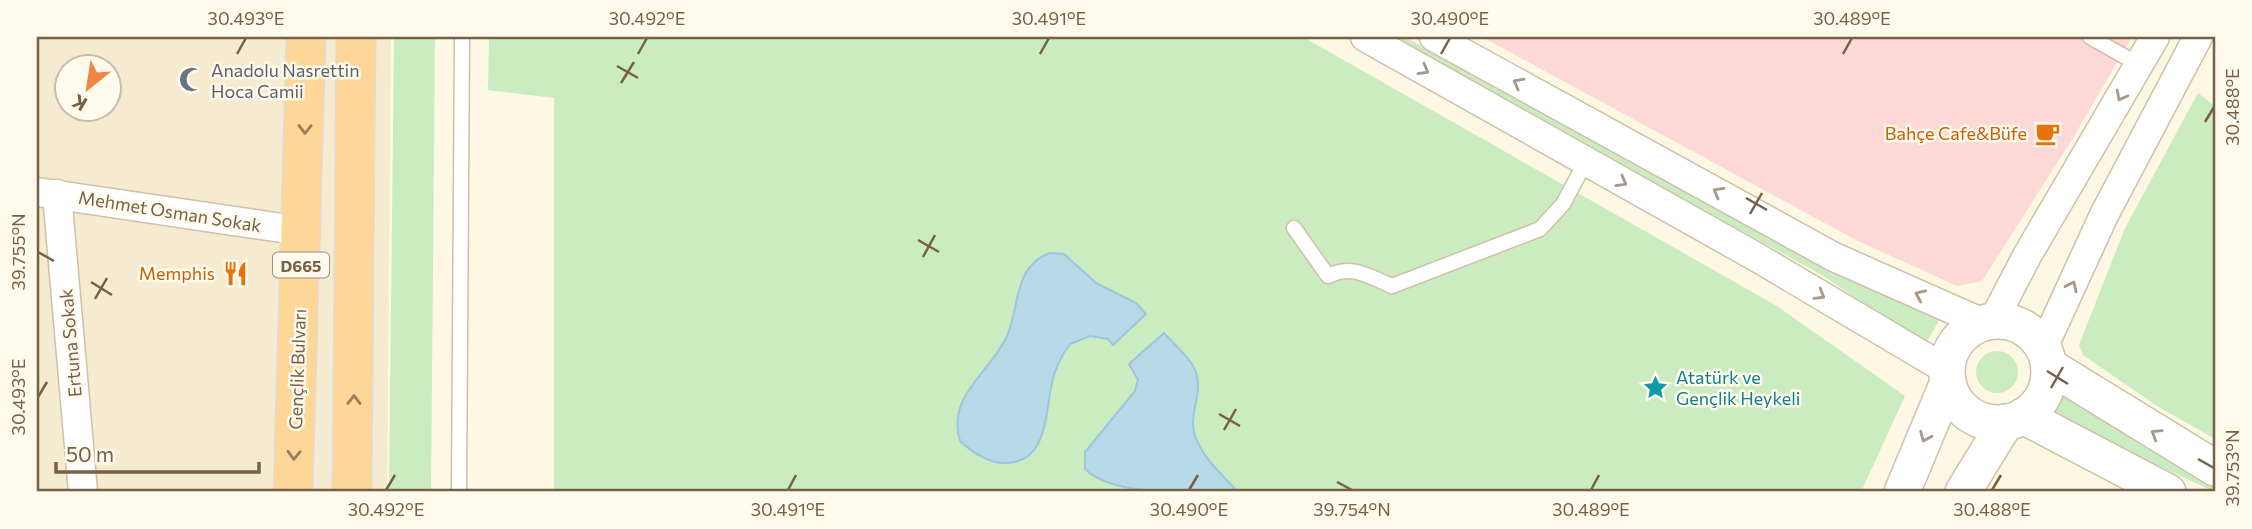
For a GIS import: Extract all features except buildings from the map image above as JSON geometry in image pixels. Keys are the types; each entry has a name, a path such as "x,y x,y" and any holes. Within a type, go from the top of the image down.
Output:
{"highway":[{"name":"Gençlik Bulvarı","path":"293,492 306,37"},
{"name":"D665","path":"352,492 356,37"}],"street":[{"path":"1365,37 1759,258 1948,376 1956,400 1969,414 1987,422 2015,419 2168,492"},
{"path":"1434,37 1834,257 1988,322 2022,327 2046,357 2215,468"},
{"path":"1902,492 1948,376 1949,358 1961,337 1988,322 2155,37"},
{"path":"1964,492 2015,419 2036,405 2045,391 2046,357 2104,215 2197,37"},
{"path":"2138,64 2174,84"},
{"name":"Mehmet Osman Sokak","path":"47,193 302,231"},
{"name":"Ertuna Sokak","path":"47,193 83,492"}],"lane":[{"path":"459,492 462,37"},
{"path":"2090,37 2138,64"},
{"path":"1294,228 1328,276 1343,269 1361,272 1392,286 1540,229 1563,204 1586,161"}],"shaded area":[{"path":"37,37 391,37 387,492 37,492"},
{"path":"1482,37 2132,37 2073,138 1982,281 1957,286 1856,240"}],"green space":[{"path":"394,37 435,37 431,492 389,492"},
{"path":"489,37 1303,37 1777,306 1905,396 1861,492 554,492 554,98 488,90"},
{"path":"1389,37 1405,37 1826,268 1898,302 1941,317 1925,345 1822,275"},
{"path":"2198,93 2215,106 2215,439 2157,406 2083,355 2079,345 2125,228"},
{"path":"1997,351 2012,357 2018,372 2012,387 1997,393 1982,387 1976,372 1982,357"},
{"path":"2066,386 2215,484 2215,492 2050,416"}],"water":[{"path":"1050,253 1064,254 1096,283 1136,303 1146,314 1113,345 1108,339 1090,336 1070,344 1055,372 1042,435 1036,446 1029,456 1018,461 991,461 960,441 957,425 959,411 964,397 1007,336 1024,277 1038,259"},
{"path":"1164,333 1188,359 1197,376 1198,391 1193,428 1199,445 1238,492 1136,489 1098,478 1085,469 1085,452 1135,391 1138,380 1129,364"}],"place":[{"name":"Anadolu Nasrettin Hoca Camii","path":"191,80"},
{"name":"Bahçe Cafe&Büfe","path":"2047,133"},
{"name":"Memphis","path":"235,273"},
{"name":"Atatürk ve Gençlik Heykeli","path":"1656,387"}]}
